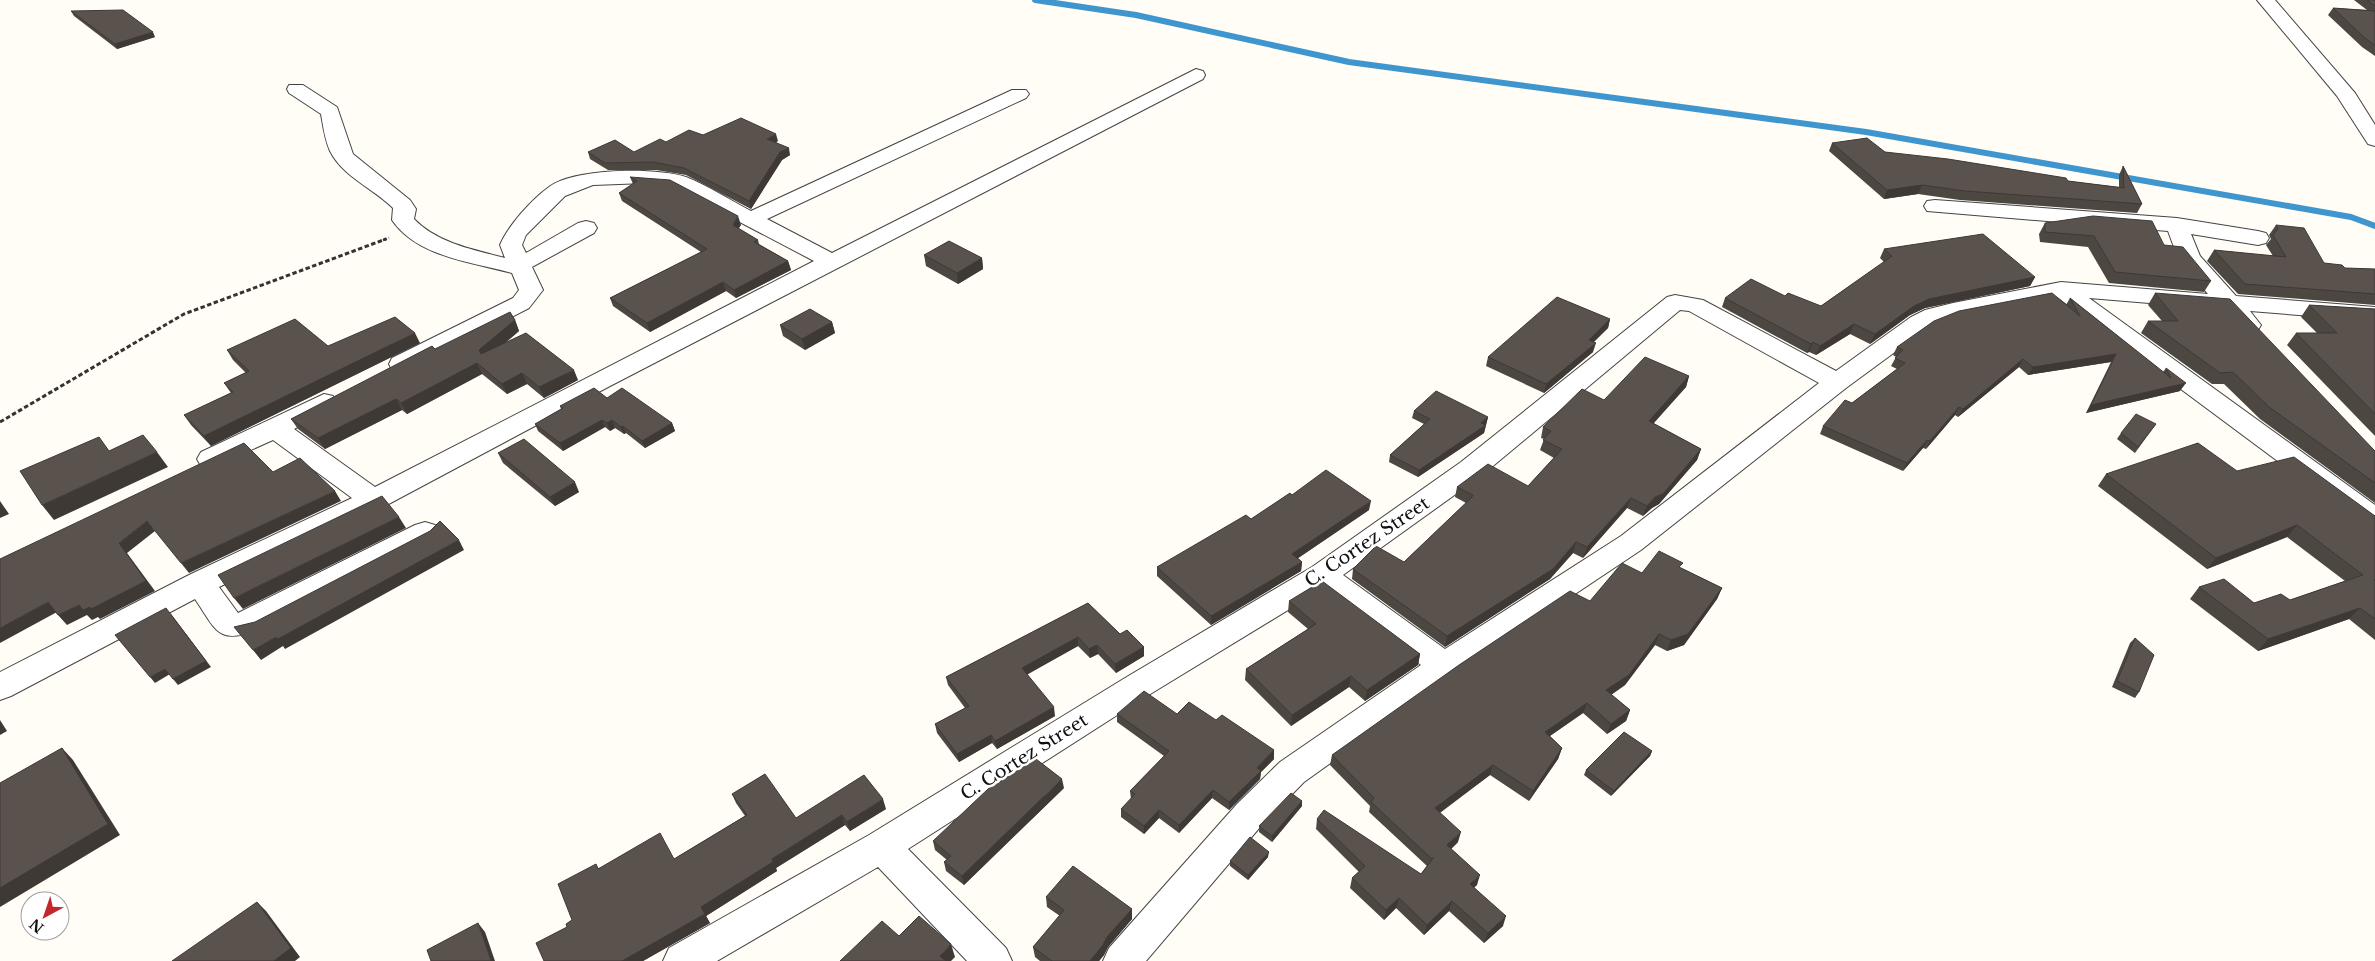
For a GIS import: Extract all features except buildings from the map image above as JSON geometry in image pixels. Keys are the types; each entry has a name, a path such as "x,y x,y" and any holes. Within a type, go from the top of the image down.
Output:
{"street":[{"path":"2266,0 2345,93 2375,140"},
{"path":"0,687 200,583 373,500 1196,75"},
{"path":"296,89 330,111 335,138 346,160 358,174 401,200 405,208 403,220 410,230 452,249 521,267 586,228"},
{"path":"750,219 1020,94"},
{"path":"380,374 520,303 531,290 511,245 516,234 557,192 590,179 646,177 679,182 832,262"},
{"path":"1935,206 2177,225 2258,238"},
{"path":"2177,225 2189,258 2227,302 2261,337"},
{"path":"2061,289 2375,519"},
{"path":"1122,961 1249,815 1292,772 1444,664 1631,543 1837,382 1934,315 2061,289 2375,314"},
{"name":"C. Cortez Street","path":"682,961 882,846 1128,692 1322,575 1471,469 1675,302 1695,305 1837,382"},
{"path":"188,470 345,392"},
{"path":"274,428 373,500"},
{"path":"200,583 229,624 236,626 250,622 425,532"},
{"path":"1322,575 1444,664"},
{"path":"882,846 993,961"}],"path":[{"path":"0,422 184,314 410,230"}],"waterway":[{"path":"1035,0 1136,15 1349,62 1866,132 2351,217 2375,226"}]}
